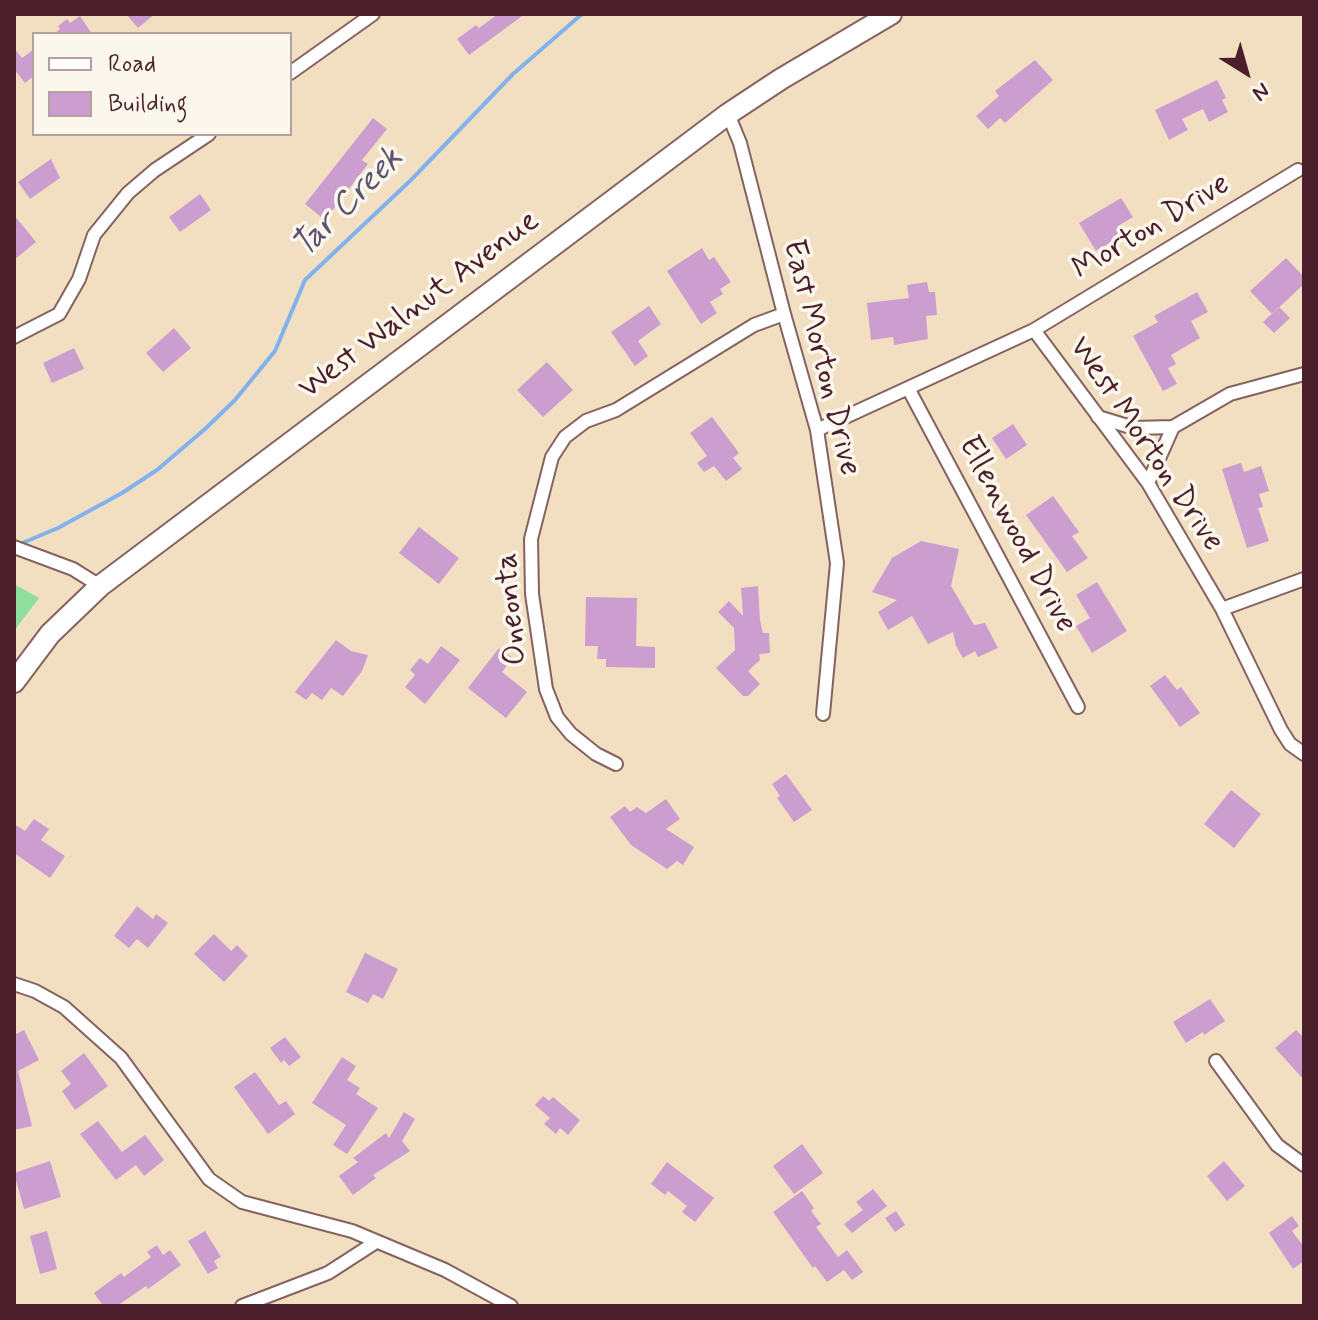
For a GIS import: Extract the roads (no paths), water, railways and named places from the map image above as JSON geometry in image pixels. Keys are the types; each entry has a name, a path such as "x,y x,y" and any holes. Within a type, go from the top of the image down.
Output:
{"main road":[{"name":"West Walnut Avenue","path":"14,682 50,634 100,586 728,114 821,54 891,14"}],"street":[{"path":"292,72 373,14"},
{"name":"East Morton Drive","path":"728,114 740,143 817,430 837,563 823,714"},
{"path":"14,337 59,314 79,279 94,235 128,193 155,170 206,136"},
{"name":"Morton Drive","path":"1034,330 1298,170"},
{"name":"Oneonta","path":"616,764 596,754 571,734 557,717 546,689 532,594 531,539 552,457 565,437 586,421 616,410 754,325 784,314"},
{"name":"West Morton Drive","path":"817,430 1034,330 1148,483 1222,609 1281,730 1290,744 1304,754"},
{"path":"1098,417 1134,428 1173,427 1230,394 1304,374"},
{"name":"Ellenwood Drive","path":"908,388 1078,707"},
{"path":"1148,483 1173,427"},
{"path":"14,547 73,569 100,586"},
{"path":"1222,609 1304,579"},
{"path":"14,984 35,991 64,1007 121,1058 209,1179 242,1202 352,1231 445,1270 511,1306"},
{"path":"1216,1061 1277,1145 1304,1165"},
{"path":"242,1306 328,1273 376,1242"}],"waterway":[{"name":"Tar Creek","path":"20,544 58,528 122,493 157,470 205,429 235,400 275,351 305,280 411,180 513,74 582,14"}]}
